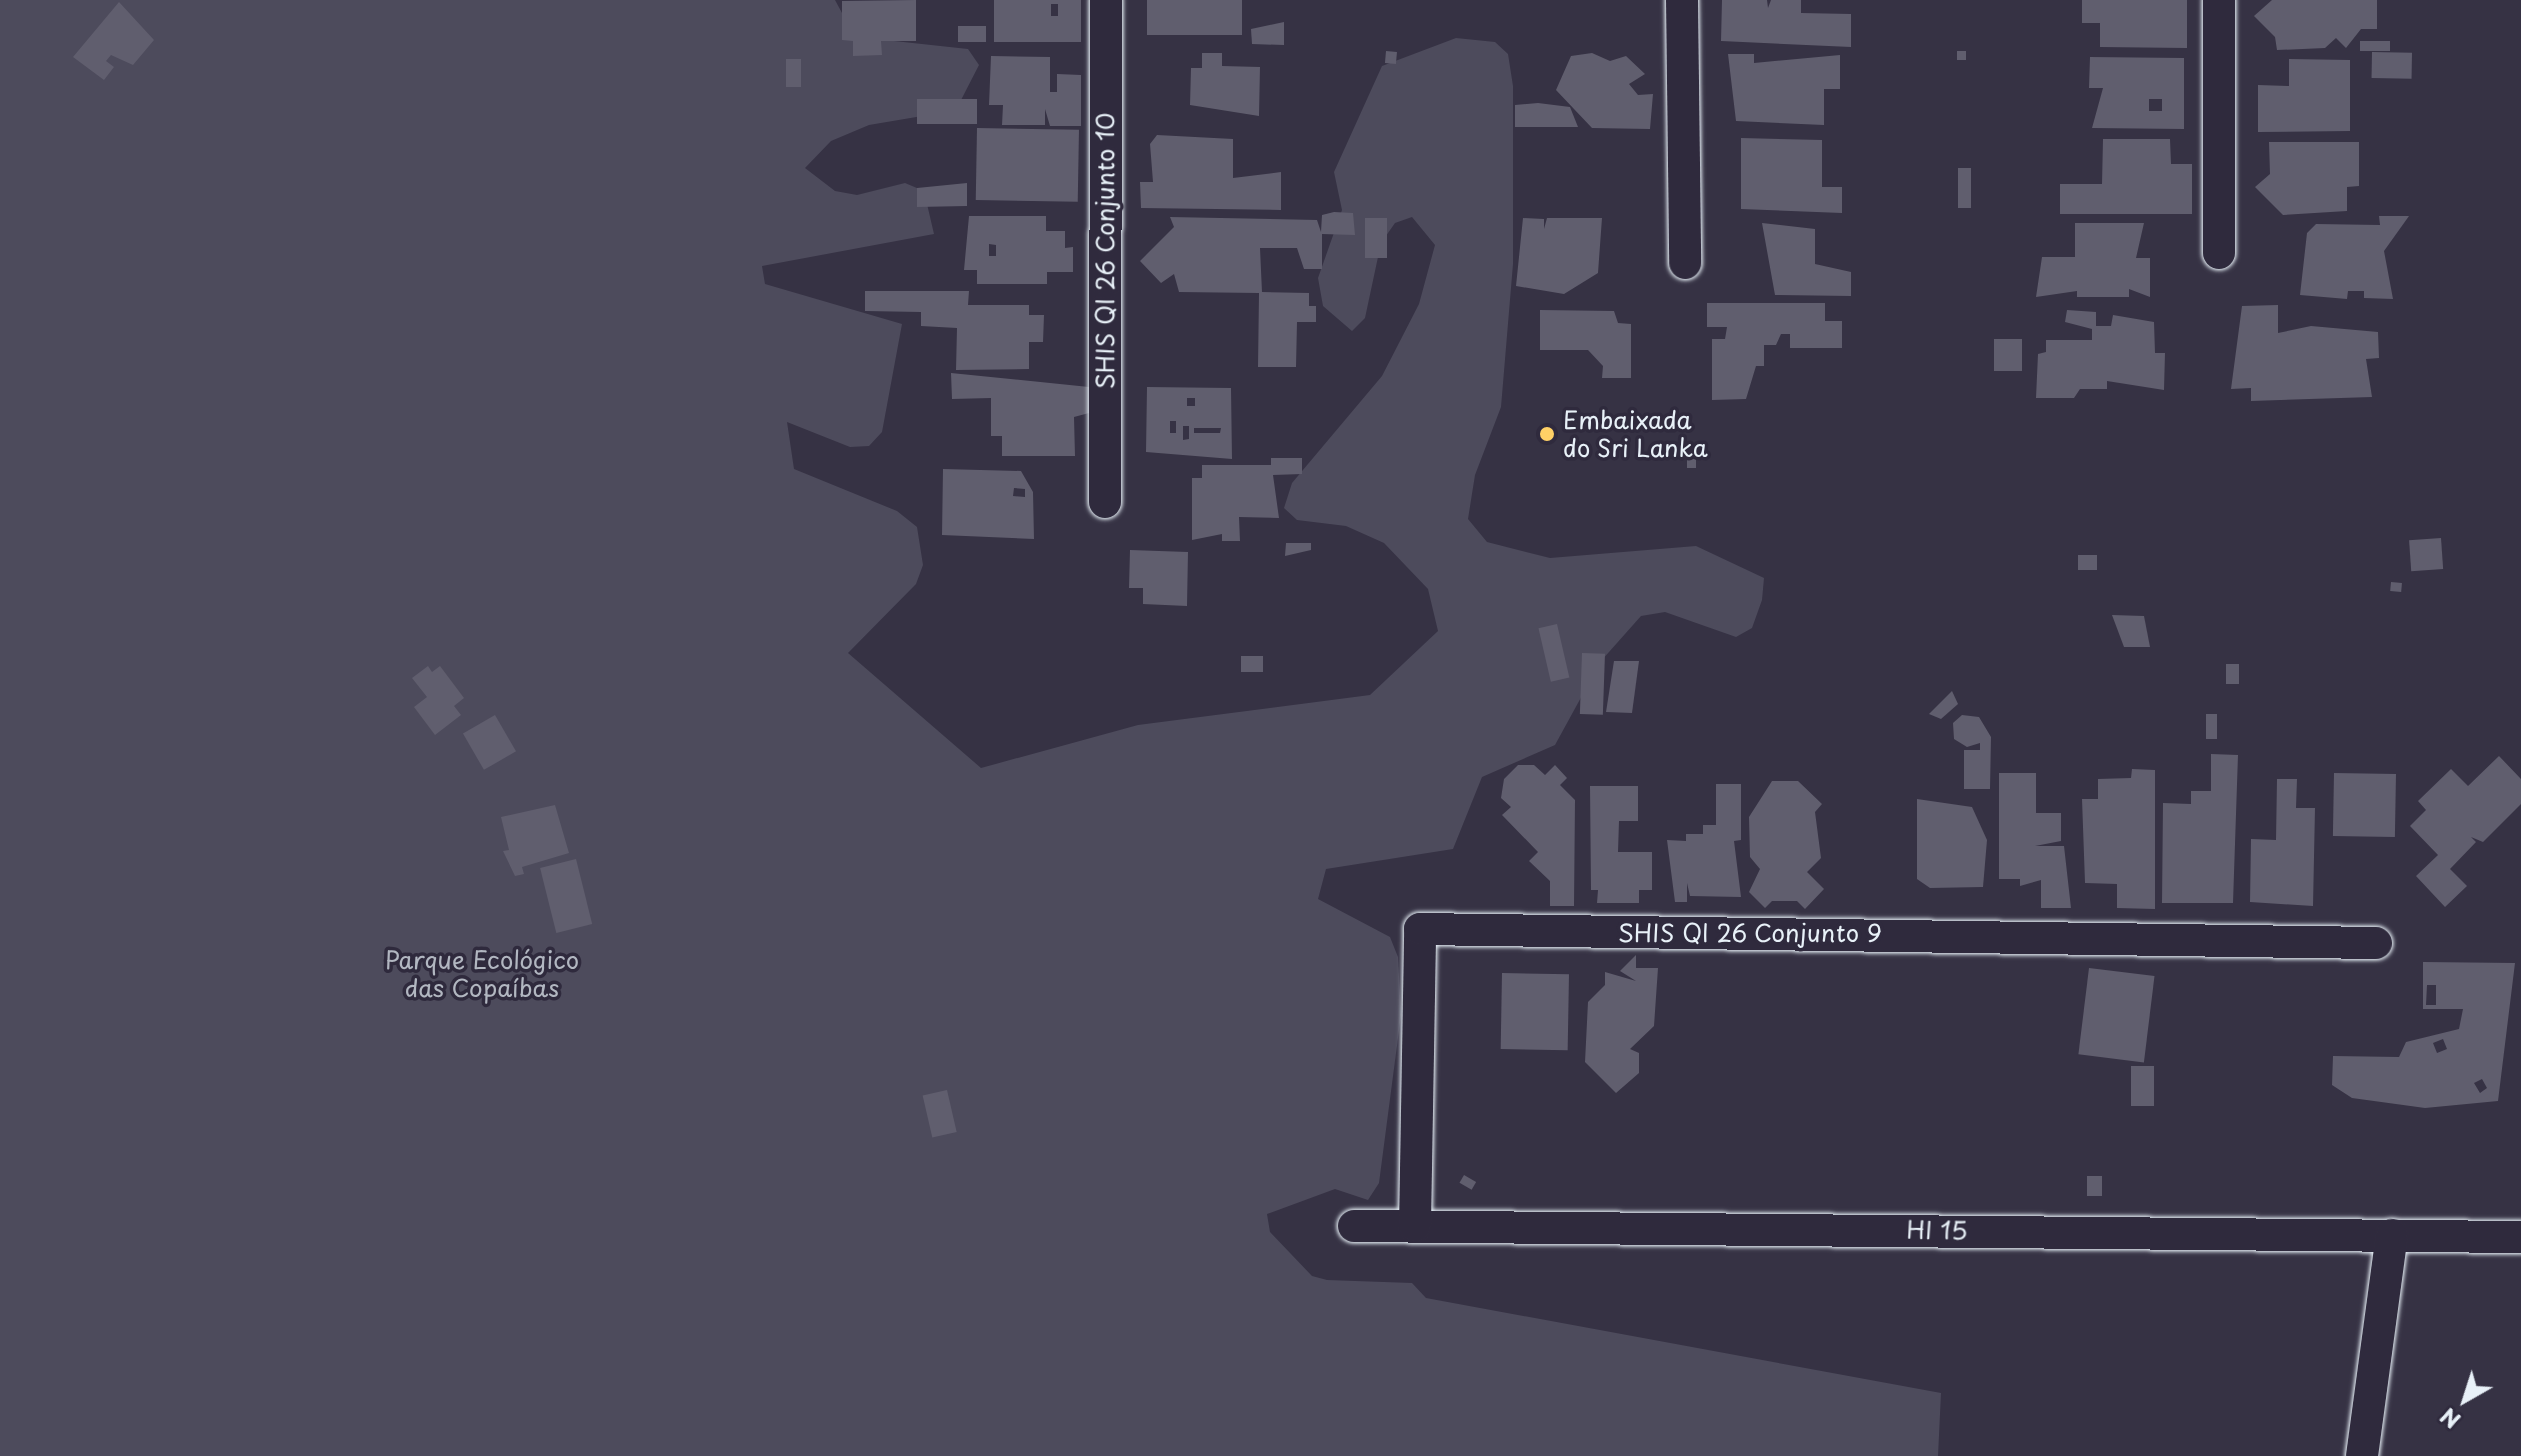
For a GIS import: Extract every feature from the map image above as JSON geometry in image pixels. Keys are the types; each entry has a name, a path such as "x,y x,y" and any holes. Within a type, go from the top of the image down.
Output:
{"street":[{"name":"SHIS QI 26 Conjunto 10","path":"1105,502 1106,0"},
{"path":"1682,0 1685,263"},
{"path":"2219,0 2219,253"},
{"name":"SHIS QI 26 Conjunto 9","path":"1415,1226 1420,929 2376,943"},
{"name":"HI 15","path":"1354,1226 2521,1237"},
{"path":"2362,1456 2392,1235"}],"green space":[{"name":"Parque Ecológico das Copaíbas","path":"0,0 835,0 848,24 885,40 968,49 979,65 960,102 940,113 869,125 831,141 805,168 835,191 857,195 905,183 924,191 934,234 762,266 765,284 902,324 882,432 869,446 850,447 787,422 794,469 897,511 917,527 923,565 916,584 848,653 981,768 1138,725 1370,695 1438,631 1428,589 1384,543 1346,526 1297,520 1284,508 1292,483 1382,376 1419,304 1435,245 1412,217 1395,223 1381,243 1365,318 1352,331 1323,306 1318,278 1342,210 1334,172 1382,66 1456,38 1495,42 1508,54 1513,86 1513,264 1501,407 1475,475 1468,519 1487,542 1550,558 1696,546 1764,578 1762,600 1752,628 1736,637 1665,612 1641,616 1601,661 1555,745 1482,777 1453,849 1326,869 1318,899 1390,937 1398,957 1401,1015 1379,1183 1368,1200 1335,1189 1267,1214 1270,1232 1312,1276 1327,1280 1412,1283 1426,1298 1941,1393 1938,1456 0,1456"}],"building":[{"path":"916,0 916,41 881,41 882,55 853,56 853,41 842,40 842,1"},
{"path":"994,0 1081,0 1081,42 994,42","holes":["1051,4 1058,4 1058,16 1051,16"]},
{"path":"1147,0 1242,0 1242,35 1147,35"},
{"path":"1722,0 1767,0 1768,8 1771,0 1801,0 1801,13 1851,14 1851,47 1721,41"},
{"path":"2082,0 2187,0 2187,48 2100,47 2100,23 2082,23"},
{"path":"2272,0 2377,0 2377,29 2361,29 2346,48 2336,38 2325,48 2277,50 2275,37 2254,16"},
{"path":"119,2 154,40 133,65 111,55 106,61 114,67 104,80 73,57"},
{"path":"1284,22 1284,45 1252,44 1251,29"},
{"path":"958,26 986,26 986,42 958,42"},
{"path":"2360,41 2390,41 2390,51 2360,51"},
{"path":"1386,51 1397,52 1396,64 1385,63"},
{"path":"1957,51 1966,51 1966,60 1957,60"},
{"path":"2372,52 2412,53 2412,79 2372,78"},
{"path":"1202,53 1222,53 1222,66 1260,67 1259,116 1190,105 1191,68 1202,68"},
{"path":"1592,53 1610,61 1626,56 1645,74 1629,84 1638,95 1653,94 1650,129 1592,128 1556,90 1571,56"},
{"path":"1728,54 1754,54 1754,63 1840,55 1840,89 1824,89 1824,125 1736,121"},
{"path":"991,56 1050,57 1050,92 1057,92 1057,74 1081,75 1081,126 1050,126 1045,109 1045,125 1002,125 1003,105 989,105"},
{"path":"2090,57 2184,58 2184,129 2092,128 2103,88 2089,88","holes":["2149,99 2162,99 2162,111 2149,111"]},
{"path":"786,59 801,59 801,87 786,87"},
{"path":"2289,59 2350,60 2350,131 2258,132 2258,85 2289,86"},
{"path":"917,99 977,99 977,124 917,124"},
{"path":"1538,103 1570,107 1578,127 1515,127 1515,105"},
{"path":"977,128 1079,130 1078,202 976,200"},
{"path":"1157,135 1233,139 1233,178 1281,172 1281,210 1141,208 1140,182 1153,182 1150,144"},
{"path":"1741,138 1822,140 1822,187 1842,187 1842,213 1741,209"},
{"path":"2103,139 2170,139 2171,164 2192,164 2192,214 2060,214 2060,184 2102,184"},
{"path":"2269,142 2359,142 2359,186 2347,187 2347,211 2283,215 2255,187 2270,174"},
{"path":"1958,168 1971,168 1971,208 1958,208"},
{"path":"967,183 967,206 917,207 917,188"},
{"path":"1353,213 1355,235 1322,234 1322,269 1304,269 1297,248 1260,248 1262,292 1309,293 1309,306 1316,306 1316,322 1297,322 1296,367 1258,367 1259,293 1179,292 1174,274 1161,283 1140,261 1174,227 1170,217 1317,220 1321,232 1322,215"},
{"path":"969,216 1046,216 1046,231 1065,231 1065,248 1073,247 1073,272 1047,272 1047,284 977,284 977,270 964,270","holes":["989,244 996,245 996,256 989,256"]},
{"path":"2379,216 2409,216 2384,251 2393,299 2364,298 2364,291 2348,291 2347,299 2300,295 2307,233 2316,224 2380,225"},
{"path":"1365,218 1387,218 1387,258 1365,258"},
{"path":"1523,218 1544,219 1544,229 1547,218 1602,218 1598,273 1564,294 1516,286"},
{"path":"1762,223 1815,229 1815,264 1851,272 1851,296 1775,295"},
{"path":"2075,223 2144,223 2136,258 2150,258 2150,297 2129,289 2129,297 2077,297 2077,291 2036,297 2042,257 2075,257"},
{"path":"865,291 969,291 968,305 1029,305 1029,315 1044,315 1043,342 1029,342 1029,369 956,370 957,328 921,326 921,312 865,311"},
{"path":"1707,303 1825,303 1825,321 1842,321 1842,348 1790,348 1790,334 1781,334 1776,345 1764,345 1764,366 1756,366 1746,399 1712,400 1712,339 1725,339 1727,327 1707,327"},
{"path":"2278,305 2278,333 2311,326 2378,332 2379,358 2366,359 2372,397 2251,401 2251,388 2231,389 2242,306"},
{"path":"1540,310 1614,311 1618,323 1631,324 1631,378 1602,378 1603,366 1588,350 1540,350"},
{"path":"2067,310 2096,312 2096,326 2111,326 2113,315 2154,322 2155,353 2165,353 2164,390 2107,381 2107,389 2080,389 2074,398 2036,398 2038,354 2046,352 2046,340 2092,340 2092,329 2065,322"},
{"path":"1994,339 2022,339 2022,371 1994,371"},
{"path":"951,373 1089,387 1089,413 1074,417 1075,456 1002,456 1002,436 991,436 991,398 952,399"},
{"path":"1147,387 1231,388 1232,459 1146,452","holes":["1187,398 1195,398 1195,406 1187,406","1170,421 1176,421 1176,433 1170,433","1183,426 1189,426 1189,439 1183,440","1194,428 1221,428 1220,433 1194,433"]},
{"path":"1687,449 1696,449 1696,468 1687,468"},
{"path":"1271,458 1302,458 1302,474 1273,475 1279,518 1239,517 1240,541 1222,541 1222,534 1192,540 1192,478 1202,478 1202,465 1271,465"},
{"path":"943,469 1021,471 1033,492 1034,539 942,535","holes":["1014,488 1025,489 1025,497 1013,496"]},
{"path":"2441,538 2443,569 2411,571 2409,540"},
{"path":"1286,543 1311,543 1311,550 1285,556"},
{"path":"1130,550 1188,552 1187,606 1143,604 1143,588 1129,588"},
{"path":"2078,555 2097,555 2097,570 2078,570"},
{"path":"2391,582 2402,583 2401,592 2390,591"},
{"path":"2112,615 2144,616 2150,647 2124,647"},
{"path":"1557,624 1569,678 1551,682 1538,628"},
{"path":"1582,653 1605,654 1603,715 1580,714"},
{"path":"1241,656 1263,656 1263,672 1241,672"},
{"path":"1614,661 1639,661 1632,713 1606,712"},
{"path":"2226,664 2239,664 2239,684 2226,684"},
{"path":"428,666 432,672 440,666 464,698 454,706 461,715 435,735 414,707 427,697 412,678"},
{"path":"1952,691 1958,704 1941,719 1929,714"},
{"path":"2206,714 2217,714 2217,739 2206,739"},
{"path":"495,715 516,751 484,770 463,734"},
{"path":"1962,715 1979,717 1991,737 1990,789 1964,789 1964,750 1980,750 1980,743 1967,747 1954,739 1953,723"},
{"path":"2211,754 2238,755 2233,903 2162,903 2163,803 2191,804 2191,791 2211,791"},
{"path":"2499,756 2521,779 2521,804 2483,842 2471,837 2476,842 2450,869 2467,886 2445,907 2416,876 2438,855 2410,826 2426,810 2418,801 2451,769 2468,786"},
{"path":"1518,765 1534,765 1545,775 1555,765 1567,778 1560,785 1575,800 1574,906 1550,906 1550,881 1529,861 1538,852 1502,815 1511,807 1501,798 1504,779"},
{"path":"2132,769 2155,770 2155,909 2117,908 2117,884 2085,883 2082,799 2098,799 2098,779 2131,778"},
{"path":"1999,773 2036,773 2036,813 2061,813 2061,841 2035,846 2064,846 2071,908 2041,908 2041,880 2020,886 2020,879 1999,879"},
{"path":"2334,773 2396,774 2395,837 2333,836"},
{"path":"2277,779 2297,779 2296,808 2315,808 2313,906 2250,902 2251,839 2276,840"},
{"path":"1772,781 1798,781 1822,804 1815,812 1821,858 1807,872 1824,889 1805,909 1797,901 1772,901 1765,908 1749,892 1760,869 1750,857 1749,817"},
{"path":"1716,784 1741,784 1741,840 1734,841 1741,897 1690,896 1687,883 1687,902 1675,902 1667,840 1686,841 1686,834 1703,834 1703,825 1716,825"},
{"path":"1590,786 1638,786 1638,821 1619,821 1618,852 1652,852 1652,890 1639,890 1639,903 1597,903 1598,890 1591,890"},
{"path":"1917,799 1972,807 1987,840 1983,887 1930,888 1917,879"},
{"path":"555,805 569,853 522,867 524,874 515,876 503,851 509,850 501,817"},
{"path":"576,859 592,924 556,933 540,868"},
{"path":"1636,955 1636,968 1658,968 1654,1026 1630,1049 1639,1053 1639,1073 1616,1093 1585,1062 1588,1002 1605,985 1605,972 1636,981 1620,971"},
{"path":"2423,962 2515,963 2498,1101 2425,1108 2352,1098 2332,1085 2333,1056 2399,1057 2406,1042 2459,1029 2463,1009 2423,1009","holes":["2427,985 2436,985 2436,1005 2426,1005","2443,1039 2447,1049 2437,1053 2433,1043","2482,1079 2487,1088 2480,1093 2474,1083"]},
{"path":"2089,968 2155,976 2144,1062 2078,1054"},
{"path":"1502,973 1569,974 1568,1050 1501,1049"},
{"path":"2131,1066 2154,1066 2154,1106 2131,1106"},
{"path":"947,1090 957,1132 932,1138 923,1096"},
{"path":"1464,1175 1476,1182 1472,1190 1460,1183"},
{"path":"2087,1176 2102,1176 2102,1196 2087,1196"}],"place":[{"name":"Embaixada do Sri Lanka","path":"1547,434"}]}
